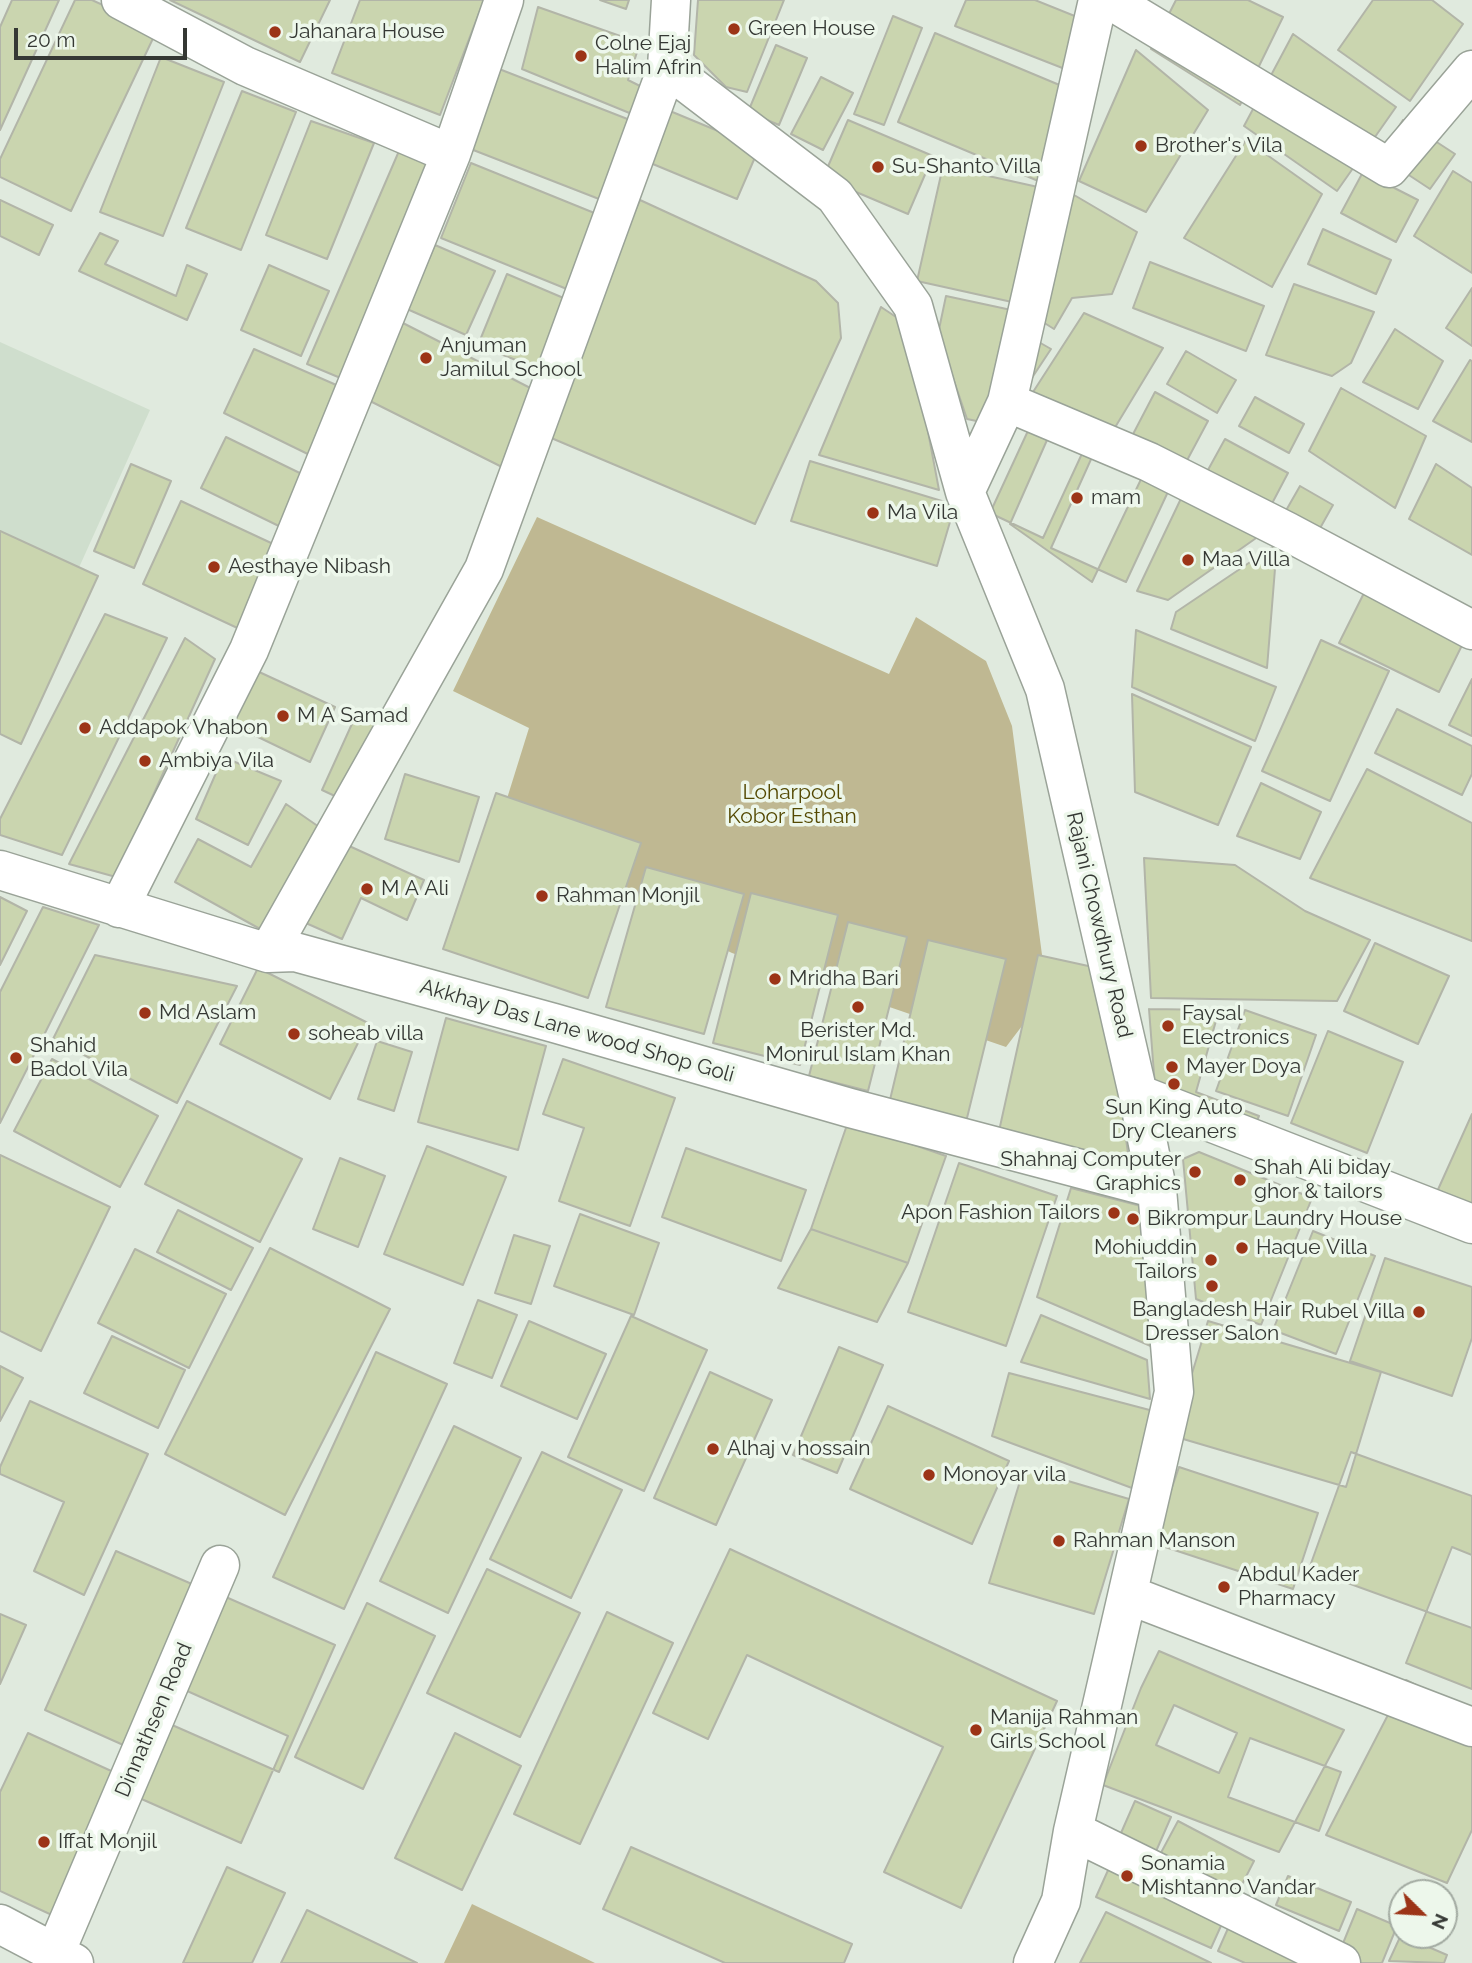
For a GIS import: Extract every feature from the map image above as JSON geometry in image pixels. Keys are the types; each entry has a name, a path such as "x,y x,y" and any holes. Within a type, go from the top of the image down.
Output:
{"street":[{"path":"121,0 245,66 451,154"},
{"path":"120,908 249,650 451,154 504,0"},
{"path":"268,953 484,569 667,68 671,0"},
{"path":"965,492 1007,402 1098,0"},
{"path":"1110,0 1388,168 1472,70"},
{"name":"Rajani Chowdhury Road","path":"667,68 835,196 914,306 965,492 1045,689 1138,1094 1157,1189 1174,1392 1073,1830 1061,1901 1033,1963"},
{"path":"1007,402 1149,461 1472,631"},
{"name":"Akkhay Das Lane wood Shop Goli","path":"0,870 268,953 295,952 850,1108 1157,1189"},
{"path":"1138,1094 1472,1224"},
{"name":"Dinnathsen Road","path":"65,1958 220,1565"},
{"path":"1129,1595 1472,1727"},
{"path":"1073,1830 1341,1963"},
{"path":"0,1924 65,1958"}],"shaded area":[{"path":"0,342 150,410 54,623 0,593"}],"green space":[{"name":"Loharpool Kobor Esthan","path":"537,517 889,674 916,617 986,661 1012,726 1047,993 1006,1047 732,953 495,837 529,728 453,691"},
{"path":"472,1904 595,1963 444,1963"}],"building":[{"path":"12,0 59,0 0,130 0,27"},
{"path":"75,0 92,0 157,30 71,211 0,177 0,159"},
{"name":"Jahanara House","path":"170,0 330,0 300,62"},
{"path":"360,0 484,0 440,115 332,73"},
{"path":"600,0 629,0 626,9"},
{"name":"Green House","path":"698,0 784,0 747,92 726,87 694,55"},
{"path":"966,0 1035,0 1107,29 1088,78 955,26"},
{"path":"1176,0 1248,0 1283,17 1240,105 1151,49"},
{"path":"1373,0 1432,0 1463,24 1410,101 1338,50"},
{"name":"Colne Ejaj Halim Afrin","path":"538,7 640,43 628,80 660,96 649,121 522,69"},
{"path":"893,16 922,28 884,125 854,114"},
{"path":"935,33 1081,94 1043,183 898,122"},
{"path":"1293,34 1396,107 1337,191 1244,126"},
{"path":"776,45 807,58 779,125 748,112"},
{"name":"Brother's Vila","path":"1136,50 1208,110 1146,212 1079,181"},
{"path":"161,57 224,82 163,236 100,212"},
{"path":"494,67 648,127 617,206 463,146"},
{"path":"821,77 853,93 823,150 791,134"},
{"path":"242,91 296,112 241,250 186,228"},
{"path":"670,111 759,148 737,199 648,162"},
{"name":"Su-Shanto Villa","path":"848,120 933,156 908,214 823,178"},
{"path":"1403,120 1455,154 1430,189 1380,156"},
{"path":"311,121 374,143 327,259 266,235"},
{"path":"1246,140 1322,194 1272,287 1184,238"},
{"path":"399,151 454,174 362,387 307,364"},
{"path":"471,163 619,223 589,298 441,238"},
{"path":"943,166 1047,189 1021,304 917,281"},
{"path":"1453,171 1472,183 1472,273 1414,236"},
{"path":"1363,172 1418,200 1396,242 1341,213"},
{"path":"1069,192 1137,232 1112,294 1072,298 1054,329 1035,317"},
{"path":"0,200 53,225 39,255 0,236"},
{"path":"640,200 816,281 838,303 841,338 755,524 537,432"},
{"path":"1323,229 1391,260 1376,294 1308,264"},
{"path":"100,233 118,241 105,264 176,296 187,265 207,274 187,320 79,271"},
{"path":"435,245 495,271 466,335 407,309"},
{"path":"1150,262 1264,306 1246,351 1133,308"},
{"path":"269,265 329,291 301,356 241,330"},
{"path":"507,274 580,305 551,374 478,345"},
{"path":"1294,284 1374,312 1351,363 1332,376 1266,355"},
{"path":"1472,288 1472,346 1446,328"},
{"path":"946,296 1016,311 991,424 967,419 938,334"},
{"path":"881,307 908,325 939,490 819,455"},
{"path":"1084,313 1163,348 1108,439 1024,406"},
{"name":"Anjuman Jamilul School","path":"399,321 546,396 508,470 360,396"},
{"path":"1395,329 1443,361 1418,409 1363,382"},
{"path":"1030,337 1051,349 1018,399"},
{"path":"254,349 350,391 320,460 224,413"},
{"path":"1186,351 1236,380 1217,413 1167,384"},
{"path":"1470,360 1472,361 1472,442 1433,421"},
{"path":"1341,388 1426,436 1395,508 1309,451"},
{"path":"1155,392 1208,421 1184,466 1131,438"},
{"path":"1255,397 1304,424 1289,453 1239,426"},
{"path":"1033,420 1086,445 1043,538 990,513"},
{"name":"mam","path":"1051,431 1144,473 1092,582 1010,524"},
{"path":"226,437 312,479 287,530 201,488"},
{"path":"1225,439 1288,473 1267,513 1203,479"},
{"path":"1097,446 1173,481 1126,582 1051,548"},
{"name":"Ma Vila","path":"810,461 955,505 937,566 791,521"},
{"path":"131,464 171,481 134,568 94,551"},
{"path":"1436,464 1472,488 1472,555 1409,519"},
{"path":"1300,486 1333,505 1314,539 1280,521"},
{"name":"Maa Villa","path":"1186,488 1269,529 1168,600 1137,591"},
{"name":"Aesthaye Nibash","path":"181,501 284,549 246,632 143,584"},
{"path":"0,531 98,576 21,744 0,734"},
{"path":"1277,544 1267,668 1171,629 1176,612"},
{"path":"1369,583 1469,631 1439,692 1339,643"},
{"name":"Addapok Vhabon","path":"105,614 167,638 62,855 0,835 0,819"},
{"path":"1136,630 1276,687 1255,741 1132,687"},
{"name":"Ambiya Vila","path":"185,638 215,659 116,877 69,864"},
{"path":"1321,640 1389,671 1330,801 1262,771"},
{"name":"M A Samad","path":"257,671 335,707 310,762 231,724"},
{"path":"1472,679 1472,736 1449,725"},
{"path":"1132,694 1251,747 1218,825 1135,792"},
{"path":"1397,709 1472,746 1472,774 1462,795 1375,753"},
{"path":"356,715 402,737 367,811 322,790"},
{"path":"223,757 281,781 248,845 196,819"},
{"path":"1367,769 1472,823 1472,941 1310,878"},
{"path":"405,774 479,797 459,862 385,839"},
{"path":"1261,783 1321,812 1300,859 1237,836"},
{"name":"Rahman Monjil","path":"496,793 641,843 588,998 443,949"},
{"path":"286,804 322,829 271,935 175,882 198,839 251,867"},
{"name":"M A Ali","path":"336,840 424,880 407,920 361,898 342,939 299,920"},
{"path":"1144,858 1235,865 1305,911 1370,940 1337,1001 1151,998"},
{"name":"Rahman Monjil","path":"646,867 744,894 704,1034 606,1007"},
{"name":"Mridha Bari","path":"751,893 838,915 800,1065 713,1043"},
{"path":"0,897 27,911 0,965"},
{"name":"Shahid Badol Vila","path":"43,907 99,925 0,1123 0,992"},
{"name":"Berister Md. Monirul Islam Khan","path":"848,922 907,937 868,1091 809,1076"},
{"path":"928,940 1006,959 966,1122 889,1104"},
{"path":"1375,943 1449,976 1418,1044 1344,1011"},
{"name":"Md Aslam","path":"95,955 237,986 177,1103 53,1039"},
{"path":"1038,955 1102,969 1129,1160 999,1131"},
{"name":"soheab villa","path":"258,968 368,1023 330,1099 220,1044"},
{"path":"1149,1009 1219,1010 1196,1092 1259,1116 1254,1128 1156,1100"},
{"path":"1245,1010 1316,1035 1288,1116 1216,1091"},
{"path":"446,1018 546,1046 518,1150 418,1122"},
{"path":"1328,1031 1403,1062 1367,1153 1291,1123"},
{"path":"377,1041 412,1052 394,1111 358,1099"},
{"path":"52,1059 158,1116 120,1187 14,1131"},
{"path":"563,1059 675,1098 630,1226 559,1201 584,1128 543,1114"},
{"path":"187,1101 302,1159 260,1242 145,1184"},
{"path":"1472,1114 1472,1210 1436,1194"},
{"path":"848,1122 946,1156 908,1263 811,1229"},
{"path":"427,1146 506,1177 463,1285 384,1254"},
{"path":"686,1148 806,1190 781,1261 662,1217"},
{"name":"Haque Villa","path":"1199,1152 1312,1198 1261,1325 1196,1299 1183,1159"},
{"path":"0,1155 110,1207 41,1351 0,1331"},
{"path":"340,1158 385,1176 358,1247 313,1229"},
{"path":"959,1163 1057,1196 1006,1346 908,1312"},
{"path":"1071,1188 1145,1207 1153,1347 1037,1297"},
{"path":"178,1210 253,1248 231,1290 157,1252"},
{"path":"580,1214 659,1243 634,1315 554,1286"},
{"path":"811,1229 908,1263 877,1322 778,1288"},
{"path":"1313,1231 1375,1256 1336,1354 1273,1330"},
{"path":"514,1235 550,1246 531,1304 495,1293"},
{"path":"270,1248 390,1309 285,1515 165,1454"},
{"path":"135,1249 226,1294 189,1368 98,1323"},
{"name":"Rubel Villa","path":"1385,1258 1472,1287 1472,1338 1452,1396 1350,1361"},
{"path":"478,1300 517,1315 492,1378 454,1363"},
{"path":"1041,1315 1147,1360 1150,1399 1021,1362"},
{"path":"631,1316 707,1350 644,1491 568,1457"},
{"path":"529,1321 606,1354 577,1419 501,1386"},
{"path":"1208,1321 1381,1372 1346,1487 1173,1436"},
{"path":"112,1336 185,1370 158,1428 84,1393"},
{"path":"839,1347 883,1365 837,1473 793,1455"},
{"path":"376,1352 447,1384 344,1609 273,1577"},
{"path":"0,1366 23,1378 0,1421"},
{"name":"Alhaj v hossain","path":"710,1372 772,1400 716,1525 654,1498"},
{"path":"1009,1373 1161,1413 1140,1491 992,1436"},
{"path":"30,1401 148,1454 84,1595 34,1571 64,1502 0,1474 0,1467"},
{"name":"Monoyar vila","path":"888,1406 1009,1461 972,1544 850,1489"},
{"path":"454,1426 521,1458 448,1613 380,1581"},
{"path":"542,1452 622,1490 571,1598 490,1559"},
{"path":"1351,1452 1472,1496 1472,1628 1309,1569"},
{"path":"1179,1467 1318,1513 1293,1589 1153,1543"},
{"name":"Rahman Manson","path":"1024,1468 1129,1499 1094,1614 989,1583"},
{"path":"1452,1547 1472,1555 1472,1689 1406,1663"},
{"name":"Manija Rahman Girls School","path":"730,1549 1057,1701 961,1908 884,1872 943,1747 747,1655 708,1739 653,1713"},
{"path":"116,1551 201,1588 130,1748 45,1710"},
{"path":"487,1569 580,1613 520,1737 427,1693"},
{"path":"219,1594 335,1645 279,1772 163,1721"},
{"path":"367,1603 435,1636 363,1789 295,1757"},
{"path":"607,1612 673,1643 580,1844 514,1814"},
{"path":"0,1614 26,1625 0,1684"},
{"path":"1159,1651 1344,1730 1279,1852 1103,1785 1141,1688"},
{"path":"1406,1680 1472,1713 1472,1830 1449,1879 1437,1879 1326,1835"},
{"path":"176,1686 288,1736 241,1843 128,1793"},
{"path":"1174,1705 1237,1733 1219,1773 1156,1745"},
{"name":"Iffat Monjil","path":"28,1733 120,1775 54,1916 0,1891 0,1792"},
{"path":"455,1733 521,1766 462,1890 395,1858"},
{"path":"1250,1738 1341,1772 1319,1831 1228,1797"},
{"path":"1135,1801 1171,1817 1150,1865 1114,1849"},
{"path":"1178,1821 1254,1861 1233,1902 1156,1862"},
{"path":"631,1847 852,1944 844,1963 725,1963 603,1909"},
{"path":"1114,1857 1229,1908 1211,1948 1096,1897"},
{"path":"227,1867 285,1893 252,1963 183,1963"},
{"path":"1288,1876 1351,1902 1339,1931 1276,1905"},
{"path":"1241,1899 1328,1963 1245,1963 1218,1951"},
{"path":"1357,1909 1388,1922 1388,1948 1382,1963 1335,1963"},
{"path":"307,1910 417,1963 281,1963"},
{"path":"1106,1912 1211,1963 1080,1963"},
{"path":"1395,1949 1433,1949 1447,1955 1444,1963 1389,1961"}],"place":[{"name":"Green House","path":"734,29"},
{"name":"Jahanara House","path":"275,32"},
{"name":"Colne Ejaj Halim Afrin","path":"581,56"},
{"name":"Brother's Vila","path":"1141,146"},
{"name":"Su-Shanto Villa","path":"878,167"},
{"name":"Anjuman Jamilul School","path":"426,358"},
{"name":"mam","path":"1077,498"},
{"name":"Ma Vila","path":"873,513"},
{"name":"Maa Villa","path":"1188,560"},
{"name":"Aesthaye Nibash","path":"214,567"},
{"name":"M A Samad","path":"283,716"},
{"name":"Addapok Vhabon","path":"85,728"},
{"name":"Ambiya Vila","path":"145,761"},
{"name":"M A Ali","path":"367,889"},
{"name":"Rahman Monjil","path":"542,896"},
{"name":"Mridha Bari","path":"775,979"},
{"name":"Berister Md. Monirul Islam Khan","path":"858,1007"},
{"name":"Md Aslam","path":"145,1013"},
{"name":"Faysal Electronics","path":"1168,1026"},
{"name":"soheab villa","path":"294,1034"},
{"name":"Shahid Badol Vila","path":"16,1058"},
{"name":"Mayer Doya","path":"1172,1067"},
{"name":"Sun King Auto Dry Cleaners","path":"1174,1084"},
{"name":"Shahnaj Computer Graphics","path":"1195,1172"},
{"name":"Shah Ali biday ghor & tailors","path":"1240,1180"},
{"name":"Apon Fashion Tailors","path":"1114,1213"},
{"name":"Bikrompur Laundry House","path":"1133,1219"},
{"name":"Haque Villa","path":"1242,1248"},
{"name":"Mohiuddin Tailors","path":"1211,1260"},
{"name":"Bangladesh Hair Dresser Salon","path":"1212,1286"},
{"name":"Rubel Villa","path":"1419,1312"},
{"name":"Alhaj v hossain","path":"713,1449"},
{"name":"Monoyar vila","path":"929,1475"},
{"name":"Rahman Manson","path":"1059,1541"},
{"name":"Abdul Kader Pharmacy","path":"1224,1587"},
{"name":"Manija Rahman Girls School","path":"976,1730"},
{"name":"Iffat Monjil","path":"44,1842"},
{"name":"Sonamia Mishtanno Vandar","path":"1127,1876"}]}
